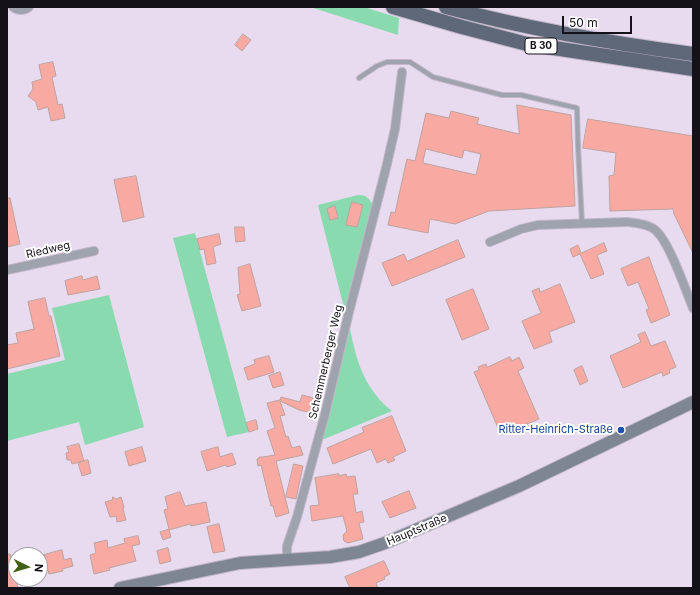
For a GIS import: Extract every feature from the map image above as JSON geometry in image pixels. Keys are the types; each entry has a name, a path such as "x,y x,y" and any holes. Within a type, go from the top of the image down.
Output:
{"highway":[{"name":"B 30","path":"393,7 527,44 693,69"},
{"name":"B 30","path":"446,7 539,30 607,42 693,54"}],"main road":[{"name":"Hauptstraße","path":"120,588 222,566 252,562 338,556 359,552 385,543 519,486 693,402"}],"street":[{"path":"13,7 20,10 29,7"},
{"name":"Schemmerberger Weg","path":"287,560 287,546 297,516 321,429 348,312 386,168 395,129 402,72"},
{"path":"490,242 521,229 538,225 627,222 639,223 654,228 664,240 693,308"},
{"name":"Riedweg","path":"7,270 94,251"}],"lane":[{"path":"359,78 377,66 387,62 410,62 434,77 502,95 521,95 578,108 578,146 582,224"}],"green space":[{"path":"310,7 364,7 399,18 398,35"},
{"path":"358,195 367,197 373,205 345,312 318,205"},
{"path":"195,233 249,432 227,437 173,238"},
{"path":"109,295 144,427 85,445 79,422 7,441 7,374 65,360 52,308"},
{"path":"350,328 355,352 368,384 383,403 392,411 322,440 336,387"}],"building":[{"path":"243,34 251,40 242,51 235,45"},
{"path":"53,62 56,76 52,77 58,105 62,104 65,118 51,121 48,107 38,110 36,102 28,96 33,89 32,82 42,79 39,65"},
{"path":"517,105 571,115 575,206 489,211 455,224 430,219 428,233 388,225 391,212 395,213 407,159 415,161 426,113 449,118 451,111 479,118 477,124 519,134","holes":["426,149 462,158 464,150 481,154 476,175 423,163"]},
{"path":"588,119 693,136 693,253 673,209 610,211 609,176 614,175 616,153 583,148"},
{"path":"136,176 144,217 123,222 114,180"},
{"path":"10,198 20,244 7,247 7,199"},
{"path":"352,202 363,205 357,227 346,225"},
{"path":"335,206 338,218 330,220 327,209"},
{"path":"235,227 244,227 245,241 236,242"},
{"path":"219,234 221,244 213,247 216,263 207,265 204,249 200,250 197,239"},
{"path":"458,240 465,257 392,286 382,263 404,254 407,261"},
{"path":"604,243 607,251 597,255 604,274 591,279 580,254 573,257 570,249 578,245 581,253"},
{"path":"649,257 670,315 651,323 646,310 649,309 638,282 628,286 621,269"},
{"path":"250,264 261,306 242,311 237,295 240,294 238,268"},
{"path":"82,276 83,280 97,276 100,289 68,295 65,281"},
{"path":"560,284 575,322 549,332 552,342 534,349 522,321 541,313 532,291 539,288 540,292"},
{"path":"473,289 489,329 462,340 446,300"},
{"path":"45,298 49,316 51,316 60,356 7,369 7,345 18,343 16,333 34,329 28,302"},
{"path":"645,332 651,346 665,341 676,367 669,370 670,373 663,376 662,372 623,388 610,356 641,342 638,335"},
{"path":"269,356 274,372 248,380 244,368 255,364 254,360"},
{"path":"510,357 512,361 519,357 524,368 518,371 539,419 501,435 474,372 479,370 478,367 486,364 487,367"},
{"path":"582,366 588,381 580,385 574,370"},
{"path":"280,372 284,385 273,388 269,376"},
{"path":"318,379 325,381 320,404 315,403 312,413 299,410 280,401 285,415 280,416 286,437 288,436 292,448 300,446 303,455 276,461 289,513 276,517 273,506 271,506 261,465 258,466 257,459 259,457 275,455 267,431 275,428 267,403 280,400 281,397 300,402 302,395 314,398"},
{"path":"392,416 406,451 393,457 395,460 388,463 386,459 377,463 371,449 333,464 327,448 364,432 362,428"},
{"path":"256,420 258,429 249,432 246,423"},
{"path":"79,444 84,461 72,464 71,460 67,460 66,453 69,452 67,447"},
{"path":"142,447 146,461 129,466 125,452"},
{"path":"218,447 220,457 232,453 236,464 227,467 226,465 207,471 201,452"},
{"path":"88,460 91,473 82,476 78,463"},
{"path":"294,464 303,466 296,499 286,497"},
{"path":"339,474 339,476 346,474 347,477 355,476 358,494 353,494 356,513 362,511 364,522 359,523 363,539 348,543 344,541 343,535 347,531 343,516 312,521 310,506 319,505 315,478"},
{"path":"409,491 416,508 390,518 382,502"},
{"path":"180,492 185,506 206,502 210,522 191,526 190,524 169,530 171,537 163,540 160,532 169,529 164,510 168,509 165,497"},
{"path":"113,497 116,499 121,497 126,520 117,522 116,516 110,517 105,502 112,500"},
{"path":"219,524 225,551 213,553 207,527"},
{"path":"138,536 140,544 132,546 136,561 109,568 110,570 94,574 90,555 96,553 94,543 107,540 108,548 125,543 124,539"},
{"path":"168,548 171,561 160,564 157,551"},
{"path":"62,550 64,560 71,558 73,566 62,569 63,571 49,574 48,554"},
{"path":"8,554 8,587 18,588 7,588"},
{"path":"384,561 390,574 384,577 385,579 376,583 378,588 350,588 345,577"}],"place":[{"name":"Ritter-Heinrich-Straße","path":"621,430"}]}
